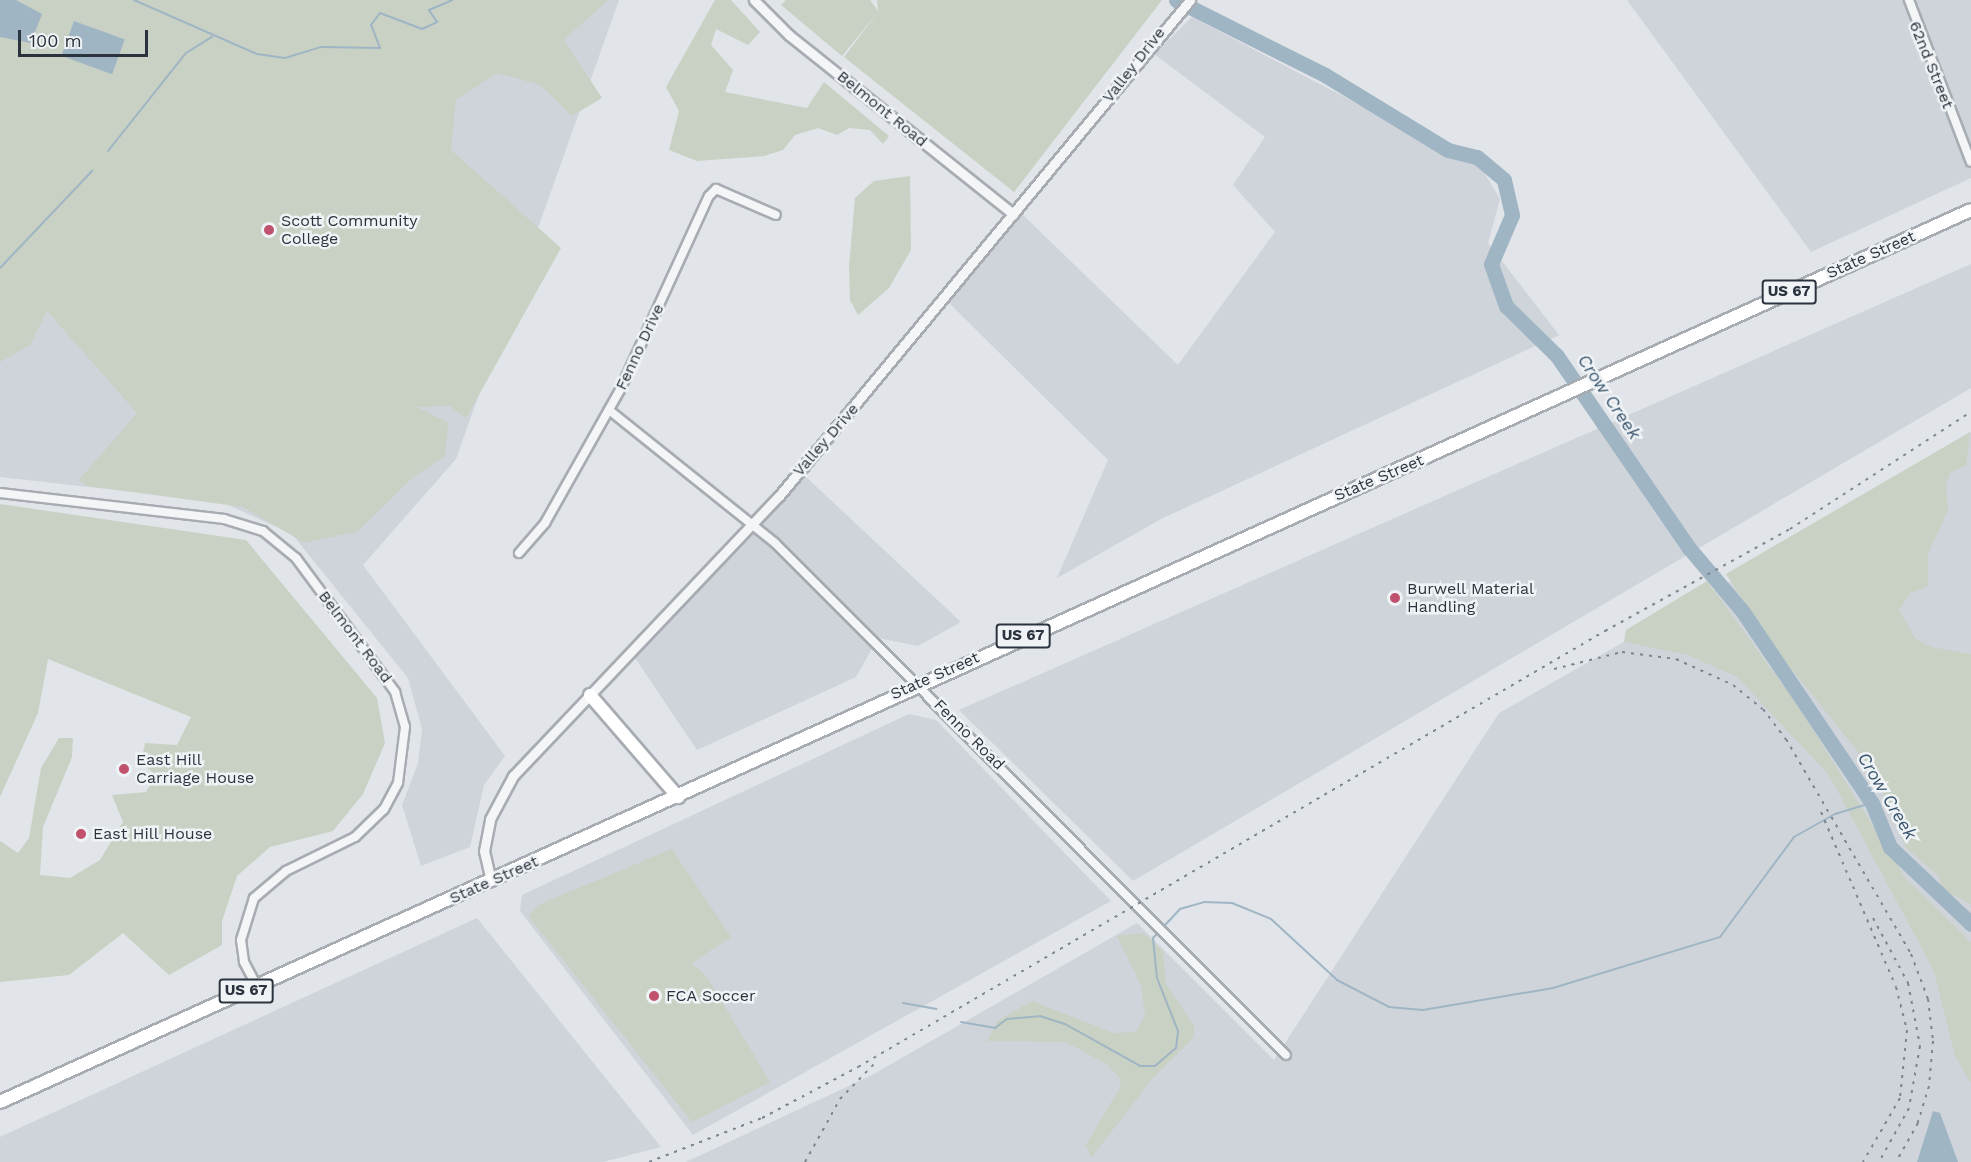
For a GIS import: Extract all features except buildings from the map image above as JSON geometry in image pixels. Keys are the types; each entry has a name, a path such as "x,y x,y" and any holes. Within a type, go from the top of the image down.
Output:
{"main road":[{"name":"State Street","path":"0,1102 678,797 918,684 1971,210"},
{"path":"590,695 678,797"}],"street":[{"name":"Belmont Road","path":"754,0 789,35 1013,214"},
{"name":"Valley Drive","path":"491,881 484,851 494,806 513,776 751,523 900,355 1170,20 1190,0"},
{"name":"62nd Street","path":"1909,0 1971,162"},
{"name":"Fenno Drive","path":"519,553 539,532 609,410 709,196 716,189 776,215"},
{"name":"Fenno Road","path":"609,410 751,523 918,684 1286,1055"},
{"name":"Belmont Road","path":"0,493 224,519 263,531 296,558 395,692 405,726 398,783 384,808 355,837 286,871 254,898 241,940 244,962 257,986"}],"shaded area":[{"name":"Scott Community College","path":"0,0 619,0 456,459 363,565 505,756 484,785 470,847 421,866 402,805 418,763 422,729 408,678 292,534 222,502 0,477"},
{"path":"1627,0 1971,0 1971,178 1811,252"},
{"path":"1192,17 1482,169 1500,199 1488,243 1559,335 1161,519 1057,578 1108,460 949,303 1022,214 1178,365 1275,232 1233,185 1265,137 1154,54"},
{"path":"1971,264 1971,388 1133,881 959,710"},
{"path":"1971,432 1971,1162 686,1162 872,1075 1137,923 1274,1060 1499,713 1749,571 1881,599 1927,461"},
{"path":"804,475 961,622 918,646 878,638 856,677 697,750 635,658"},
{"path":"909,714 936,720 1111,901 693,1135 520,911 522,895"},
{"path":"477,918 661,1147 603,1162 0,1162 0,1137"}],"green space":[{"name":"Scott Community College","path":"0,0 608,0 564,40 602,98 572,116 540,85 497,73 456,100 451,150 561,248 466,418 450,406 417,407 448,423 445,456 412,478 358,531 305,543 243,507 88,486 79,480 137,413 47,311 30,345 0,362"},
{"path":"715,0 731,0 760,32 748,45 716,29 711,45 733,70 725,92 807,108 824,82 889,136 883,144 870,130 849,128 837,135 818,128 795,135 783,150 764,156 697,161 669,150 679,111 666,87"},
{"path":"786,0 870,0 878,11 877,0 1162,0 1014,192 844,57 878,12 842,56 781,5"},
{"path":"910,176 911,250 889,288 858,315 850,300 849,267 855,198 874,181"},
{"path":"1970,432 1966,465 1950,473 1946,485 1948,510 1928,554 1928,586 1910,593 1899,610 1915,638 1931,647 1971,654 1971,904 1942,889 1939,876 1906,848 1872,769 1777,651 1726,574"},
{"path":"0,504 246,540 377,698 385,743 363,794 333,831 270,847 237,876 222,921 222,945 169,975 123,933 69,975 0,982 0,841 18,853 29,838 41,768 59,738 73,738 72,757 43,827 40,875 70,878 100,860 123,822 112,795 146,792 156,775 141,763 145,743 177,745 191,717 48,659 38,713 0,797"},
{"path":"1707,581 1798,706 1906,879 1971,942 1971,1084 1955,1056 1934,971 1829,775 1737,677 1688,655 1624,642 1626,630"},
{"name":"FCA Soccer","path":"672,849 731,937 692,963 707,977 770,1082 692,1122 529,917 538,905"},
{"path":"1144,933 1163,951 1166,984 1194,1026 1194,1037 1151,1080 1092,1157 1086,1145 1119,1089 1121,1080 1107,1064 1065,1042 987,1041 997,1021 1032,1001 1114,1033 1136,1032 1145,1015 1141,985 1117,936"}],"water":[{"path":"0,0 16,0 42,14 31,43 0,37"},
{"path":"74,21 125,39 112,74 61,56"},
{"path":"1933,1111 1940,1113 1958,1162 1917,1162"}],"waterway":[{"path":"134,0 257,54 285,58 321,47 380,48 371,25 380,13 422,29 437,22 429,10 452,0"},
{"name":"Crow Creek","path":"1176,0 1325,75 1448,150 1477,157 1504,180 1512,215 1491,264 1506,306 1557,356 1689,548 1743,612 1872,803 1890,847 1971,924"},
{"path":"108,151 186,53 212,37"},
{"path":"0,268 92,171"},
{"path":"961,1022 995,1028 1007,1019 1040,1016 1065,1024 1140,1066 1155,1066 1176,1048 1178,1031 1157,978 1153,938 1180,909 1204,902 1232,903 1271,919 1337,980 1389,1007 1423,1010 1553,988 1720,937 1794,837 1835,814 1872,803"},
{"path":"903,1003 936,1009"}],"railway":[{"path":"649,1162 762,1118 858,1067 1605,631 1790,529 1971,412"},
{"path":"1554,669 1622,652 1676,659 1733,685 1763,709 1786,739 1911,954 1928,999 1933,1041 1929,1086 1918,1123 1896,1162"},
{"path":"1821,812 1896,987 1907,1030 1900,1098 1863,1162"},
{"path":"1873,918 1908,983 1920,1046 1909,1108 1879,1162"},
{"path":"805,1162 840,1099 874,1064"}],"place":[{"name":"Scott Community College","path":"269,230"},
{"name":"Burwell Material Handling","path":"1395,598"},
{"name":"East Hill Carriage House","path":"124,769"},
{"name":"East Hill House","path":"81,834"},
{"name":"FCA Soccer","path":"654,996"}]}
